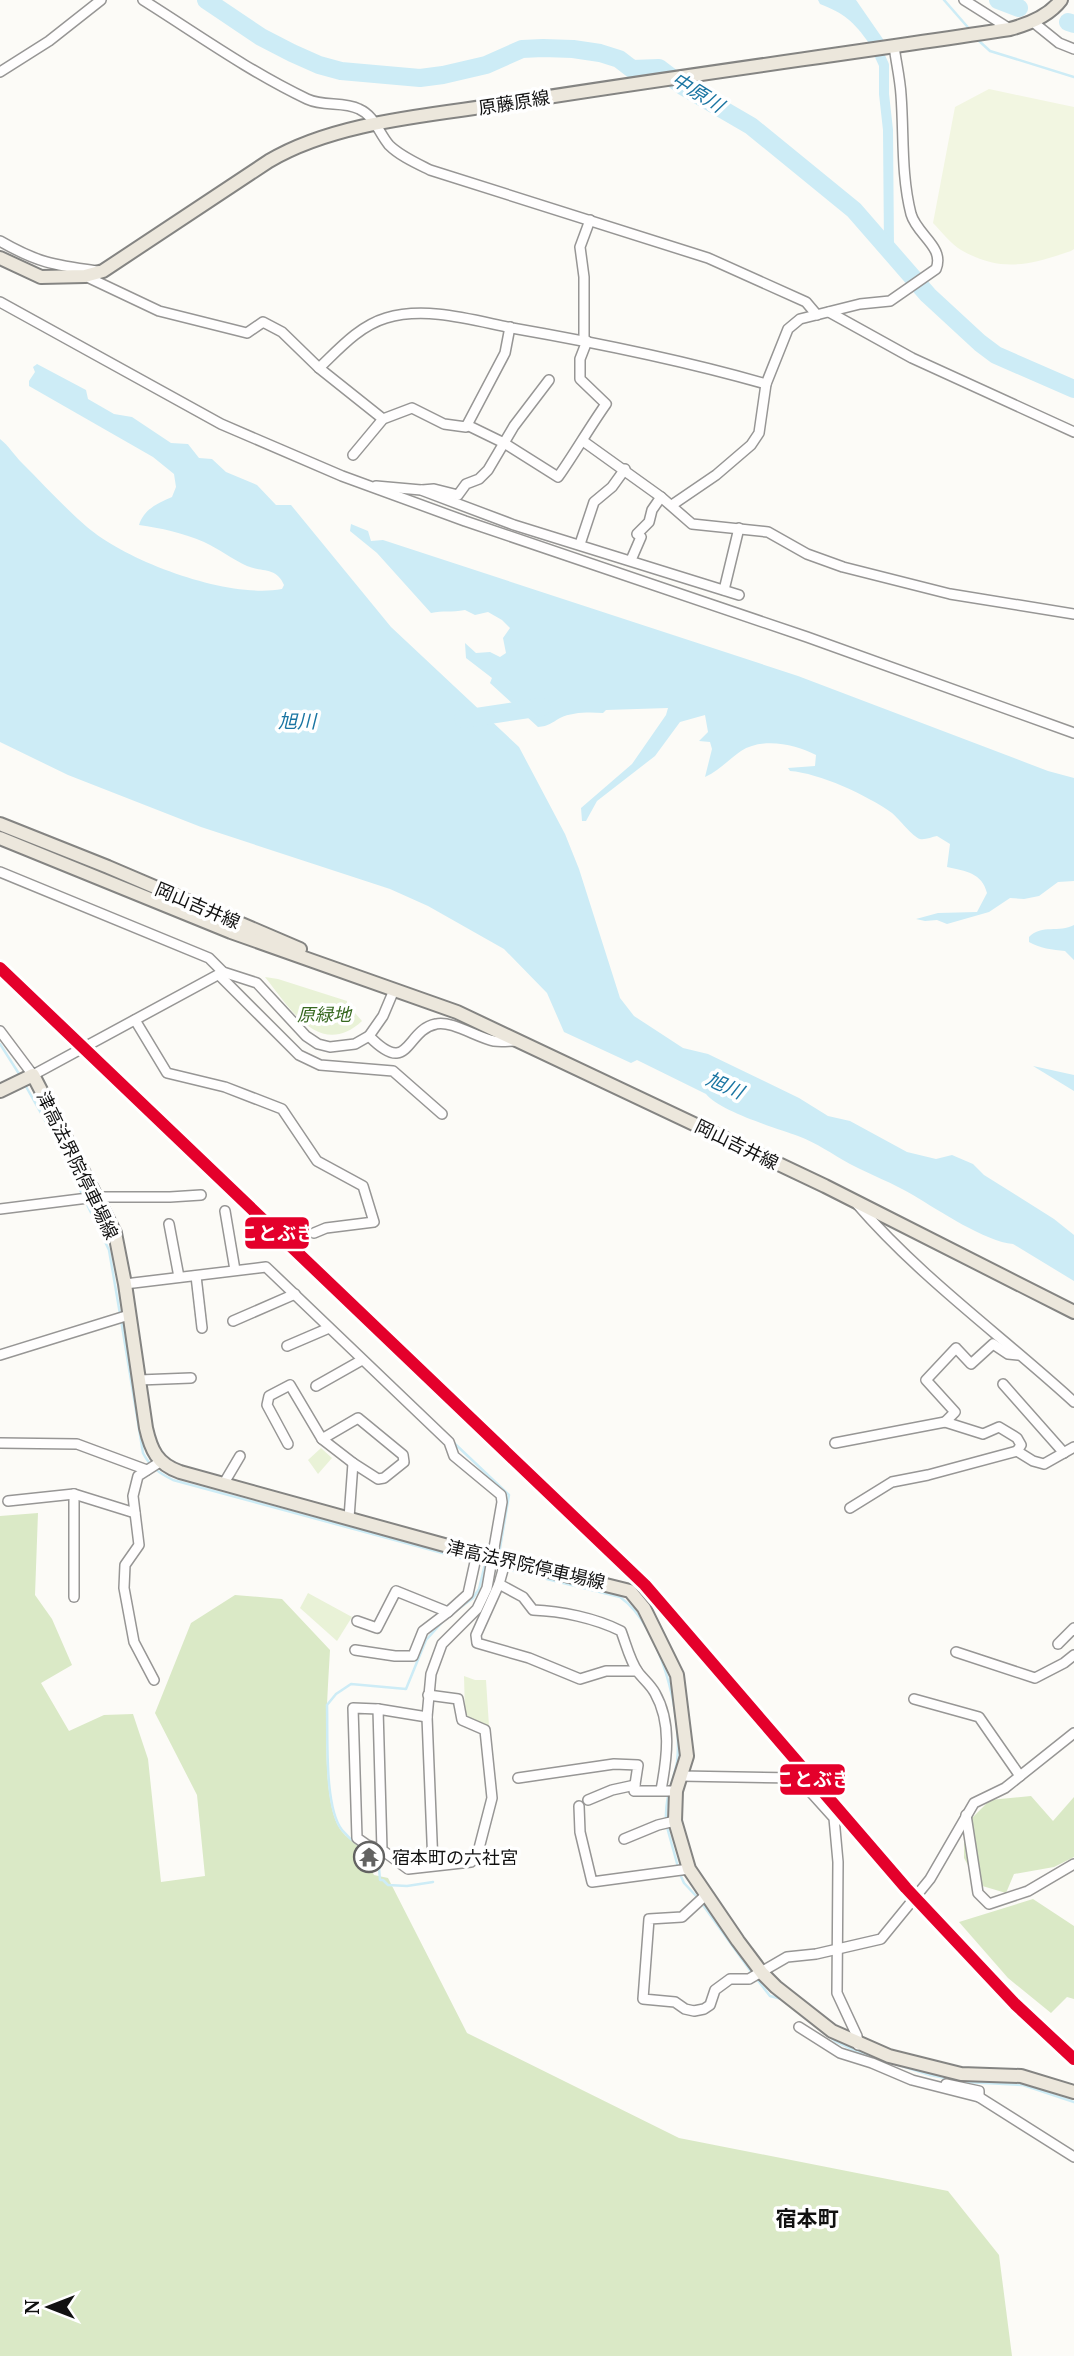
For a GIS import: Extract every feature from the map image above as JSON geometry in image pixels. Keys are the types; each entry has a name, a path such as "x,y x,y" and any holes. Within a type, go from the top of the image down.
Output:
{"main road":[{"name":"原藤原線","path":"0,258 41,277 85,276 103,271 289,149 323,136 375,124 647,81 1010,29 1033,22 1056,7 1061,0"},
{"name":"岡山吉井線","path":"0,824 236,920 394,990"},
{"name":"岡山吉井線","path":"0,838 231,932 457,1012 854,1200 1074,1312"},
{"name":"津高法界院停車場線","path":"0,1091 27,1078 89,1198 115,1233 125,1284 123,1317 139,1380 152,1466 349,1518 489,1565 619,1586 635,1596 659,1635 677,1675 687,1756 681,1776 668,1790 669,1822 682,1870 738,1941 757,1975 794,1999 815,2019 868,2054 889,2056 961,2080 1021,2076 1074,2092"}],"street":[{"path":"0,72 49,41 101,0"},
{"path":"143,0 242,63 309,100 361,109 372,117 390,146 430,170 708,258 806,302 817,315"},
{"path":"964,0 1010,29"},
{"path":"1033,22 1059,43 1074,49"},
{"path":"673,505 716,475 751,445 759,433 766,384 788,329 800,319 860,304 890,301 936,269 939,262 938,252 919,231 912,217 906,185 901,92 889,47"},
{"path":"353,455 383,419 412,408 444,424 467,425 504,443 558,477 606,404 580,379 580,359 586,341 580,247 590,219"},
{"path":"0,241 29,258 52,265 103,271"},
{"path":"85,276 159,311 182,318 247,333 263,322 282,332 319,368 383,419"},
{"path":"0,302 221,424 368,486 807,637 1074,733"},
{"path":"829,312 912,358 1074,432"},
{"path":"319,368 370,324 411,313 458,317 661,356 766,384"},
{"path":"467,425 505,353 510,327"},
{"path":"421,490 434,489 457,495 466,484 479,479 488,470 549,380"},
{"path":"583,442 673,505 692,524 768,532 807,554 871,576 950,594 1074,614"},
{"path":"580,544 594,502 612,487 625,469"},
{"path":"368,486 396,486 421,490 514,524 739,595"},
{"path":"631,560 641,537 637,534 649,522 652,510 662,497"},
{"path":"724,590 739,528"},
{"path":"0,872 209,958 299,1055 320,1065 393,1071 442,1114"},
{"path":"0,1031 27,1078 221,974 257,983 306,1036 318,1044 341,1047 355,1044 369,1036 383,1016 394,990"},
{"path":"135,1020 167,1073 225,1087 282,1109 317,1161 363,1186 374,1222 326,1228 314,1233"},
{"path":"369,1036 383,1050 392,1053 401,1051 436,1023 447,1024 495,1041 516,1041"},
{"path":"0,1209 89,1198 201,1195"},
{"path":"854,1200 880,1231 947,1294 1074,1402"},
{"path":"225,1211 235,1270"},
{"path":"169,1224 179,1277"},
{"path":"125,1284 266,1267 449,1442 454,1456 501,1495 487,1588 477,1609 449,1636 437,1654 430,1674 428,1717 433,1865"},
{"path":"196,1276 202,1328"},
{"path":"233,1321 295,1294"},
{"path":"0,1355 123,1317"},
{"path":"287,1346 329,1328"},
{"path":"945,1422 955,1412 926,1380 956,1348 971,1364 993,1344 1008,1354 1020,1356"},
{"path":"316,1386 362,1360"},
{"path":"139,1380 191,1378"},
{"path":"1003,1384 1064,1453"},
{"path":"288,1444 267,1405 269,1396 290,1385 322,1439 353,1463 378,1479 384,1478 404,1462 403,1455 358,1418 322,1439"},
{"path":"835,1443 945,1422 983,1434 999,1427 1017,1438 1020,1445 1017,1451"},
{"path":"0,1443 77,1444 152,1466"},
{"path":"850,1508 892,1482 1017,1451 1044,1464 1074,1447"},
{"path":"224,1483 240,1456"},
{"path":"349,1518 353,1463"},
{"path":"152,1466 138,1476 133,1496 139,1545 125,1565 124,1588 134,1642 154,1680"},
{"path":"8,1501 74,1494 135,1513"},
{"path":"74,1494 74,1597"},
{"path":"489,1565 499,1584 523,1597 533,1610 553,1611 621,1631 637,1671 657,1695 668,1737 668,1790 635,1791 638,1765 614,1764 518,1778"},
{"path":"355,1650 413,1656 423,1630 468,1594 489,1565"},
{"path":"499,1584 476,1635 477,1643 529,1658 580,1679 606,1671 637,1671"},
{"path":"357,1621 376,1628 396,1591 448,1612"},
{"path":"1058,1644 1074,1628"},
{"path":"957,1652 1035,1678 1074,1655"},
{"path":"428,1695 458,1699 462,1720 485,1730 492,1798 477,1856 471,1862 408,1869 382,1850 357,1838 354,1709 378,1709 428,1717"},
{"path":"914,1699 979,1717 1020,1776"},
{"path":"378,1709 382,1850"},
{"path":"702,1898 682,1917 649,1919 643,1999 675,2002 694,2011 710,2005 715,1990 730,1979 757,1975 787,1957 881,1939 930,1879 974,1803 1005,1788 1074,1733"},
{"path":"681,1776 798,1778 834,1818 838,1862 837,1993 868,2054"},
{"path":"635,1785 612,1790 584,1803 580,1832 592,1882 682,1870"},
{"path":"966,1815 978,1893 989,1904 1028,1891 1074,1864"},
{"path":"624,1839 669,1822"},
{"path":"799,2026 840,2053 868,2054 920,2082 979,2097 1074,2157"},
{"path":"920,2082 961,2080 979,2091 979,2097"}],"green space":[{"path":"989,89 1074,107 1074,249 1071,251 1029,263 989,262 957,247 933,223 955,107"},
{"name":"原緑地","path":"265,977 347,1001 362,1021 347,1032 332,1035 319,1032 295,1014"},
{"path":"321,1448 332,1458 318,1474 308,1460"},
{"path":"38,1513 35,1595 52,1619 72,1665 41,1683 69,1731 104,1715 133,1714 148,1759 161,1882 205,1876 197,1795 155,1713 191,1623 235,1595 282,1599 330,1650 326,1743 333,1814 342,1832 365,1851 365,1859 374,1875 388,1878 467,2033 679,2138 948,2191 999,2255 1012,2356 0,2356 0,1516"},
{"path":"308,1593 352,1617 337,1641 300,1608"},
{"path":"464,1676 486,1680 489,1726 468,1718 465,1713"},
{"path":"1031,1796 1053,1821 1074,1797 1074,1857 1054,1867 1014,1874 1006,1893 979,1885 964,1858 964,1826 990,1800"},
{"path":"1033,1899 1074,1926 1074,1999 1067,1997 1051,2013 1008,1978 959,1922"}],"water":[{"path":"818,0 856,0 885,42 869,43 848,19 820,4"},
{"name":"旭川","path":"37,364 86,390 88,399 114,414 132,417 171,443 188,444 199,458 212,459 226,472 257,485 276,505 291,505 391,627 519,747 565,834 579,869 620,998 634,1016 683,1048 708,1054 799,1098 828,1116 850,1121 907,1152 936,1159 952,1155 973,1164 984,1175 1054,1219 1074,1235 1074,1281 1013,1244 976,1232 812,1142 735,1113 706,1094 637,1060 631,1063 564,1032 547,993 504,949 428,906 390,889 201,827 68,775 0,742 0,439 78,519 127,553 152,565 207,583 260,591 282,589 284,585 277,575 247,566 204,542 172,531 139,525 148,511 172,497 176,487 174,474 153,457 29,386 35,372 33,367"},
{"path":"351,524 368,531 371,541 383,540 798,676 1048,771 1074,778 1074,881 1058,882 1039,896 1010,898 989,912 947,924 937,920 916,919 938,913 977,912 987,893 977,877 947,867 950,844 937,836 917,838 892,813 856,792 828,780 790,771 788,768 815,766 816,755 799,748 769,743 749,747 705,777 712,749 710,742 699,741 708,732 705,715 680,722 655,756 597,801 586,821 582,821 581,808 632,764 666,715 668,708 575,714 538,727 490,683 492,678 466,658 465,643 476,653 490,652 500,657 506,653 503,638 510,628 488,612 475,615 465,610 431,613 377,553 350,531"},
{"path":"1074,925 1074,960 1065,951 1029,942 1029,937 1039,931"},
{"path":"1033,1066 1074,1075 1074,1091"}],"waterway":[{"name":"中原川","path":"206,0 261,37 319,65 341,71 420,78 486,65 522,49 543,48 600,53 619,59 632,69 659,68 684,87 751,126 854,210 928,295 980,343 996,355 1074,389"},
{"path":"944,0 972,32"},
{"path":"998,0 1019,8"},
{"path":"1068,22 1074,24"},
{"path":"978,40 990,51 1074,77"},
{"path":"874,43 884,65 888,130 889,248"},
{"name":"旭川","path":"463,719 542,707"},
{"path":"0,1044 21,1077"},
{"path":"24,1083 55,1138 109,1250 120,1314"},
{"path":"121,1320 143,1453 159,1472 173,1480 472,1561"},
{"path":"453,1442 509,1495 499,1554"},
{"path":"479,1562 499,1567"},
{"path":"433,1882 407,1886 388,1885 380,1880 378,1855 358,1845 342,1830 336,1819 330,1789 327,1705 336,1694 351,1684 406,1689 426,1640 445,1619 473,1598 479,1589 485,1564"},
{"path":"506,1569 620,1597 647,1628 666,1672 676,1720 677,1762 668,1797 666,1820"},
{"path":"667,1827 678,1867"},
{"path":"680,1874 752,1973"},
{"path":"756,1978 770,1996 782,1999"},
{"path":"828,2035 858,2052 930,2075 965,2082 1023,2085 1074,2102"}],"transit line":[{"name":"ことぶき","path":"0,968 645,1585 906,1888 1015,2004 1074,2059"}],"place":[{"name":"宿本町の六社宮","path":"369,1857"}],"district":[{"name":"宿本町","path":"807,2218"}]}
